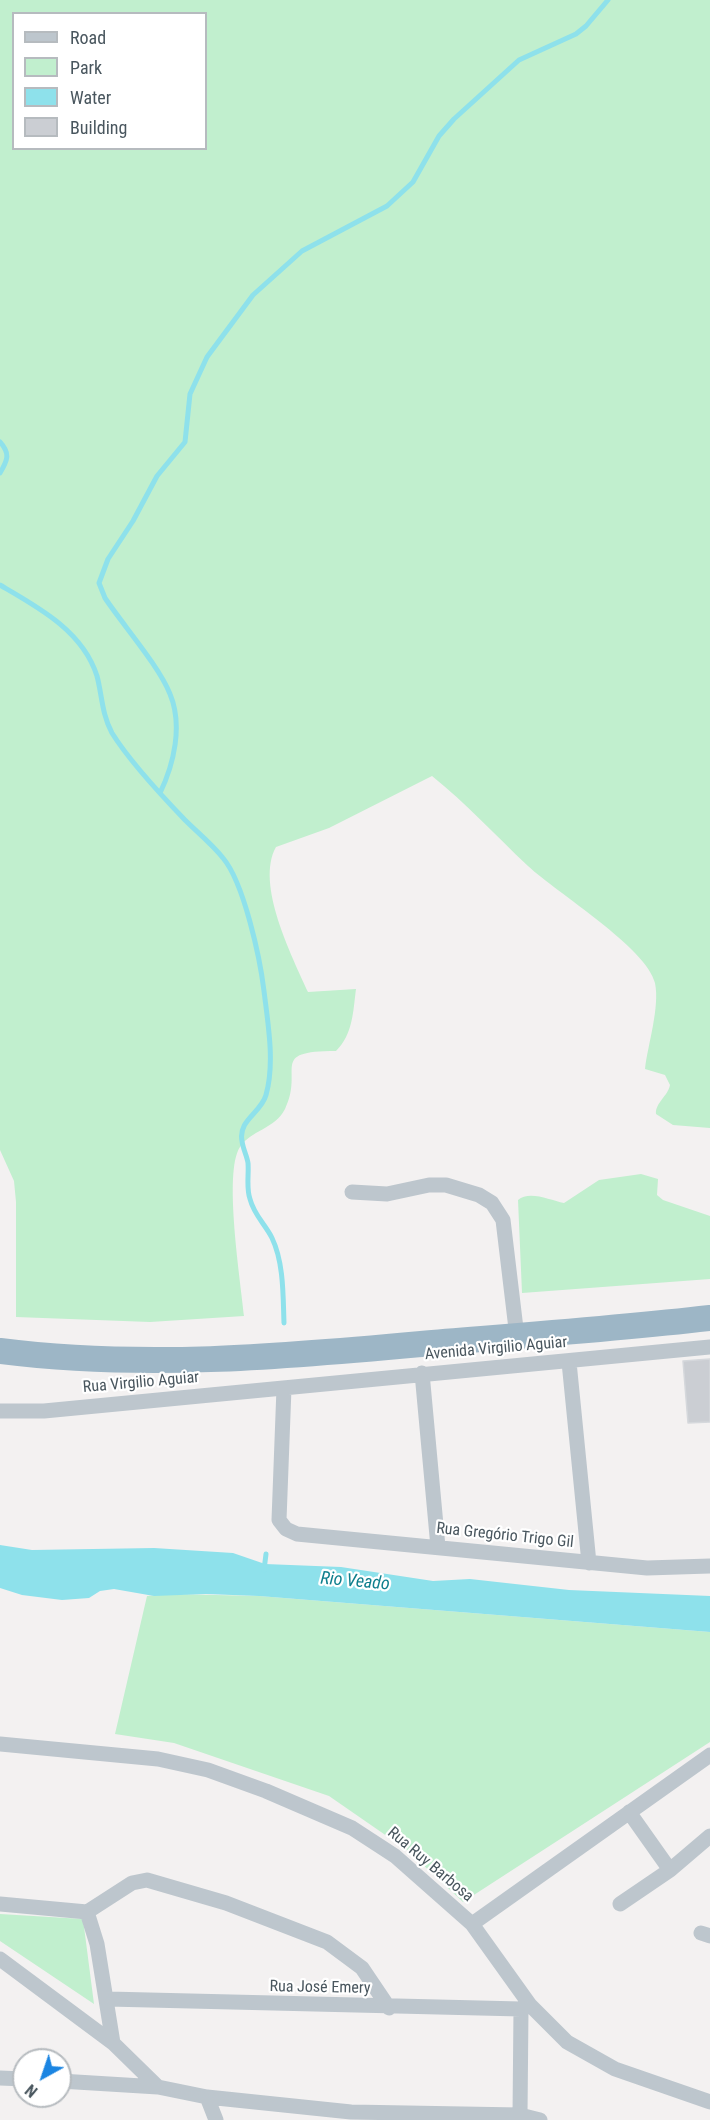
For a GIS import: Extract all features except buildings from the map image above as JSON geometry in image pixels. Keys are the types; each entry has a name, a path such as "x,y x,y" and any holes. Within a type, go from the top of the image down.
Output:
{"highway":[{"path":"0,1351 56,1358 123,1361 243,1360 710,1318"}],"street":[{"path":"352,1192 387,1194 429,1185 446,1185 479,1195 492,1203 503,1221 517,1337"},
{"name":"Avenida Virgilio Aguiar","path":"284,1388 710,1347"},
{"path":"569,1362 589,1563"},
{"path":"422,1373 438,1547"},
{"name":"Rua Gregório Trigo Gil","path":"284,1388 279,1520 286,1529 297,1534 647,1568 710,1566"},
{"name":"Rua Virgilio Aguiar","path":"0,1411 44,1410 284,1388"},
{"name":"Rua Ruy Barbosa","path":"0,1744 158,1759 208,1770 266,1791 352,1828 374,1841 472,1924 526,2007 567,2042 615,2069 710,2102"},
{"path":"472,1924 710,1755"},
{"path":"629,1812 670,1870"},
{"path":"620,1904 670,1870 710,1836"},
{"path":"0,1905 87,1912 138,1880 147,1880 226,1903 340,1949 362,1968 389,2008"},
{"path":"87,1912 97,1944 108,1999 113,2043"},
{"path":"0,1959 113,2043 158,2087"},
{"name":"Rua José Emery","path":"108,1999 389,2008 526,2007"},
{"path":"520,2115 526,2007"},
{"path":"72,2082 158,2087 207,2097 353,2116 461,2118 520,2115 540,2120"},
{"path":"207,2097 216,2120"}],"green space":[{"path":"0,0 710,0 710,1128 673,1125 656,1114 657,1106 670,1085 665,1075 645,1069 656,1003 655,983 648,969 619,938 528,866 469,808 432,776 329,828 276,847 271,862 270,880 273,900 285,940 308,992 356,989 349,1030 342,1044 336,1051 302,1054 295,1059 292,1065 290,1095 281,1116 245,1141 235,1160 234,1228 244,1316 150,1322 16,1317 14,1181 0,1150"},
{"path":"641,1174 658,1179 657,1195 663,1200 710,1216 710,1279 522,1293 518,1200 534,1196 564,1203 599,1180"},
{"path":"172,1594 259,1596 710,1632 710,1742 463,1902 407,1850 329,1796 174,1743 115,1734 147,1596"},
{"path":"0,1914 83,1919 94,2004 0,1941"}],"water":[{"name":"Rio Veado","path":"0,1545 32,1550 154,1548 233,1553 265,1564 341,1567 433,1581 470,1579 569,1590 710,1596 710,1632 259,1596 206,1594 154,1596 114,1589 100,1591 89,1598 62,1600 22,1595 0,1588"}],"waterway":[{"path":"160,793 173,757 176,731 174,706 158,671 105,598 99,583 108,559 133,521 157,476 185,442 190,394 207,357 253,295 302,251 387,206 413,182 439,136 454,119 519,60 576,34 608,0"},
{"path":"0,442 7,454 0,473"},
{"path":"0,585 58,622 81,646 97,676 104,712 112,733 156,789 223,858 238,885 259,960 270,1043 270,1070 266,1095 260,1107 243,1127 242,1141 248,1163 250,1199 254,1210 272,1238 279,1258 284,1323"},
{"path":"264,1570 266,1554"}]}
